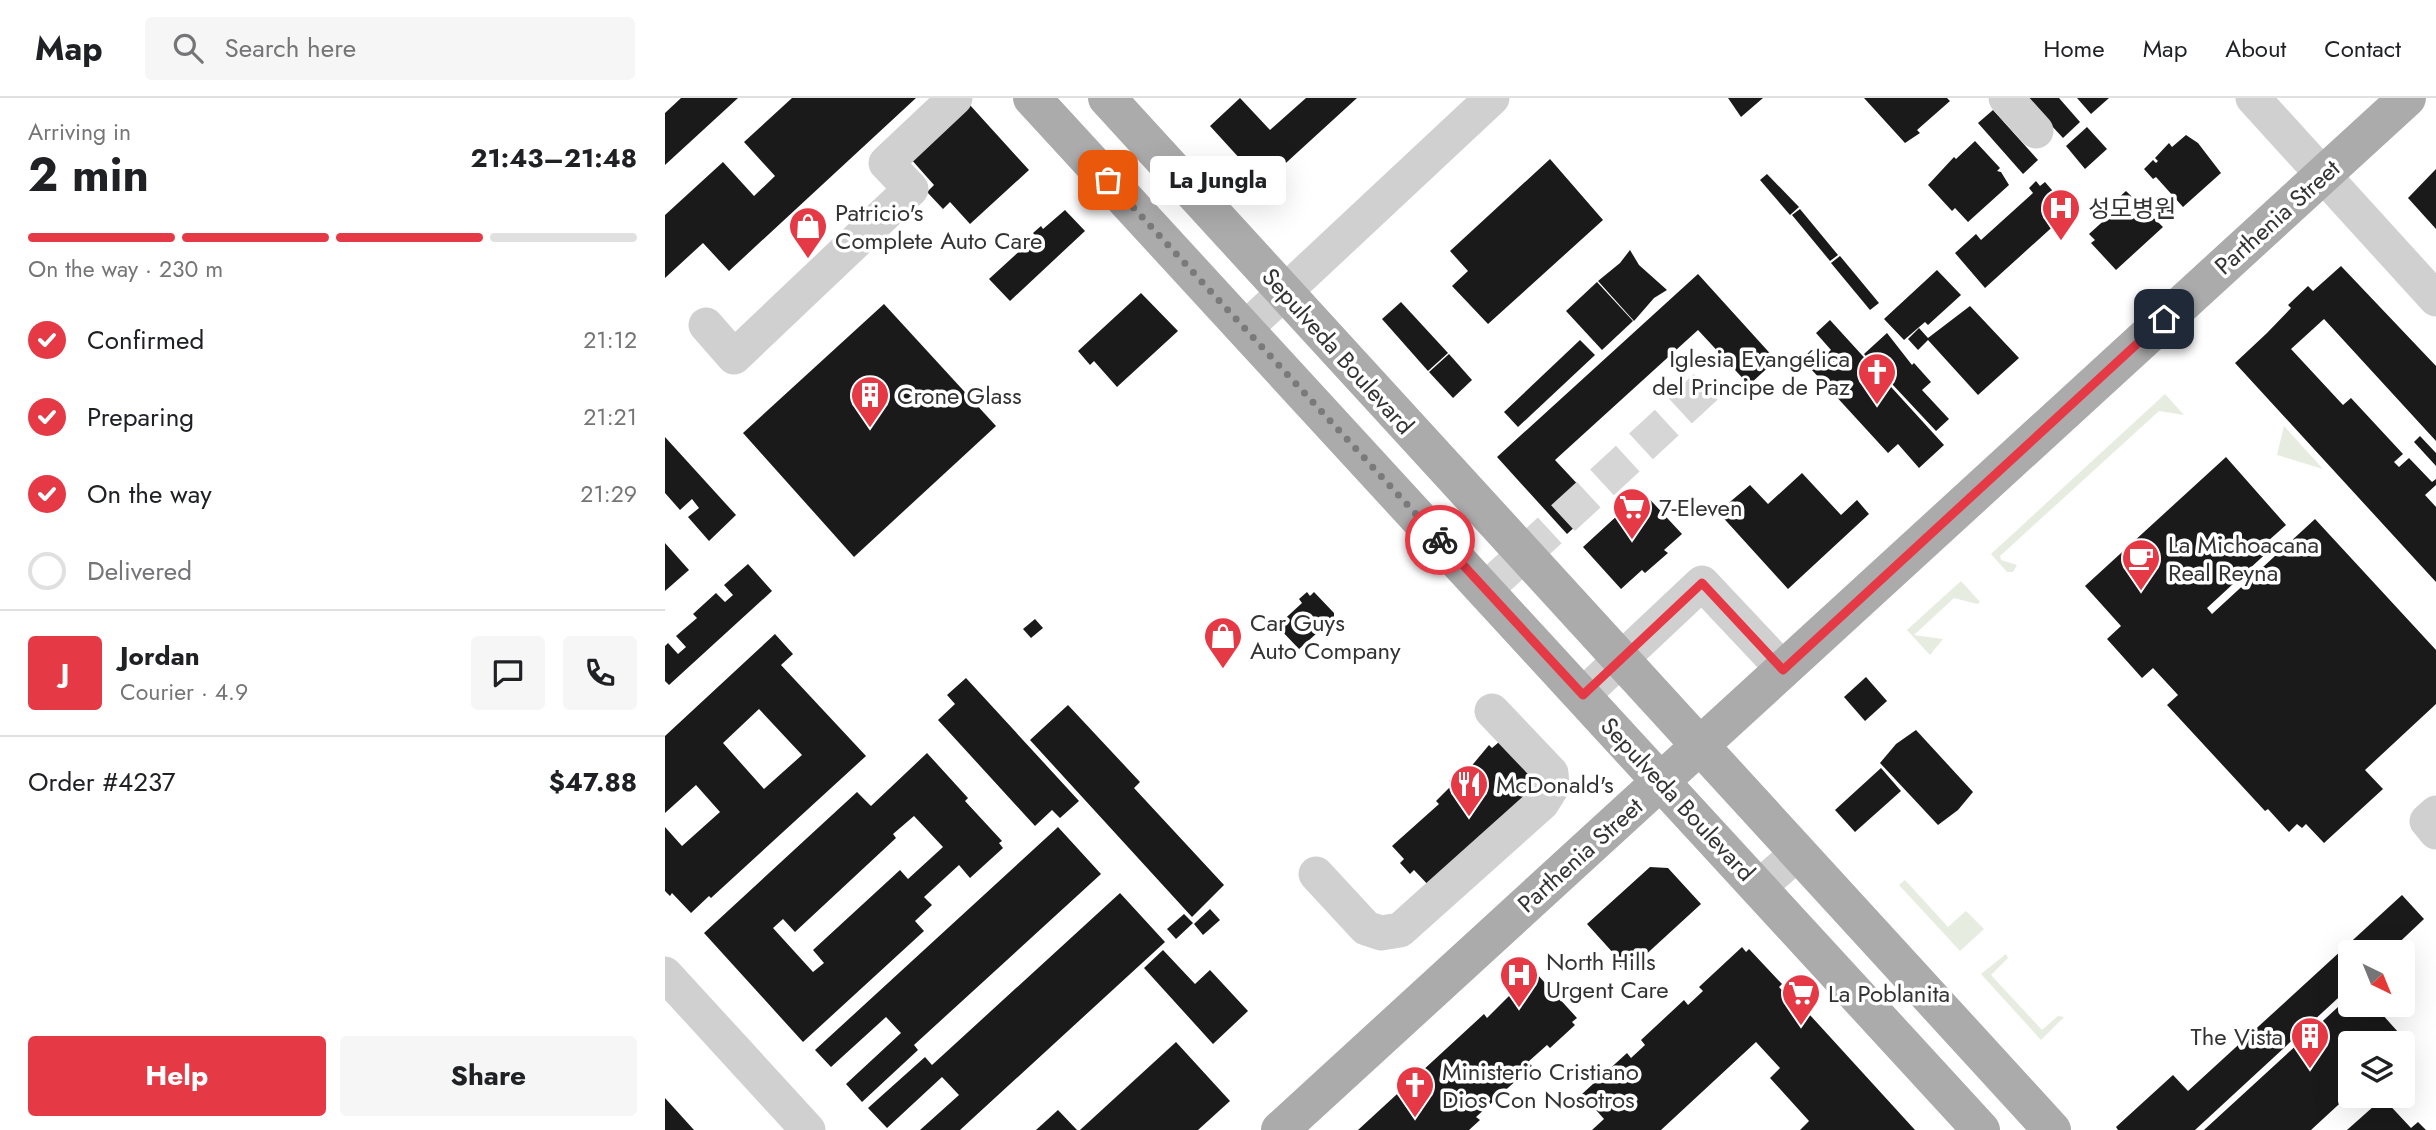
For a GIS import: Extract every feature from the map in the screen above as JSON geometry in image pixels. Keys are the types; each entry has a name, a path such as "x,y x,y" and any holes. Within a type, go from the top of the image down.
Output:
{"main road":[{"name":"Sepulveda Boulevard","path":"1032,98 1981,1130"},
{"name":"Sepulveda Boulevard","path":"1107,98 2052,1130"},
{"name":"Parthenia Street","path":"1280,1130 2407,98"}],"street":[{"path":"706,325 734,357 911,189 886,163 955,98"},
{"path":"1245,329 1492,98"},
{"path":"2006,98 2036,131"},
{"path":"2253,98 2436,299"},
{"path":"1583,695 1702,583 1783,670"},
{"path":"1316,874 1366,928 1381,933 1400,930 1542,803 1552,787 1551,773 1492,712"},
{"path":"2436,813 2427,821 2436,832"},
{"path":"1759,887 1798,853"},
{"path":"665,974 809,1130"}],"shaded area":[{"path":"2165,394 2184,415 2159,411 2000,556 2001,560 2017,565 2013,572 2007,572 1991,554"},
{"path":"2284,426 2323,469 2277,455"},
{"path":"1961,581 1980,602 1977,604 1954,598 1914,635 1943,639 1930,655 1907,630"},
{"path":"1905,880 1948,927 1966,911 1984,929 1960,951 1899,885"},
{"path":"2006,954 2008,958 1991,975 2042,1030 2058,1016 2064,1017 2041,1040 1981,974"}],"building":[{"path":"681,98 738,98 665,165 665,113"},
{"path":"792,98 916,98 729,271 703,243 665,278 665,215 723,162 754,196 775,176 744,142"},
{"path":"1240,98 1270,130 1306,98 1357,98 1263,184 1210,126"},
{"path":"1728,98 1763,98 1741,117"},
{"path":"1864,98 1947,98 1950,101 1917,130 1920,133 1905,143"},
{"path":"2026,98 2059,98 2080,122 2063,138"},
{"path":"2077,98 2109,98 2091,114"},
{"path":"969,104 1029,170 970,224 950,202 943,209 927,192 934,185 910,158"},
{"path":"1993,110 2038,160 2023,174 1978,123"},
{"path":"2087,127 2107,149 2085,169 2066,146"},
{"path":"2186,135 2198,143 2221,173 2183,207 2156,177 2153,179 2144,169 2153,160 2156,163 2158,161 2155,158 2169,143 2172,147"},
{"path":"1975,141 2000,168 1997,171 2001,172 2009,185 1968,222 1955,208 1952,211 1928,185 1954,157 1956,159"},
{"path":"1550,159 1603,220 1488,324 1452,286 1468,271 1450,251"},
{"path":"2436,169 2436,229 2408,198"},
{"path":"1767,174 1799,207 1790,215 1760,180"},
{"path":"2036,181 2040,186 2045,182 2070,211 1985,288 1955,253 1976,234 1981,240 2033,193 2029,188"},
{"path":"2126,191 2163,227 2116,270 2091,243 2095,240 2089,234 2110,215 2105,210"},
{"path":"1800,209 1838,255 1830,261 1792,215"},
{"path":"1065,210 1085,231 1010,301 989,279 1036,236 1033,233 1041,226 1043,229"},
{"path":"1630,250 1639,265 1667,290 1654,298 1634,321 1598,281 1620,263"},
{"path":"1840,256 1879,303 1870,310 1831,263"},
{"path":"2341,266 2436,366 2436,441 2324,319 2291,349 2343,405 2351,398 2403,454 2394,462 2399,467 2409,458 2432,482 2436,479 2436,485 2425,495 2436,507 2436,582 2235,363 2291,308 2288,305 2308,286 2313,291"},
{"path":"1937,270 1961,295 1928,325 1925,322 1904,340 1884,319"},
{"path":"1698,274 1776,360 1749,385 1698,330 1555,460 1598,506 1567,534 1497,457"},
{"path":"1597,282 1633,321 1602,350 1566,311"},
{"path":"1141,293 1178,331 1117,387 1094,361 1090,365 1078,351"},
{"path":"1401,302 1448,353 1428,371 1382,319"},
{"name":"Crone Glass","path":"884,304 996,426 854,557 743,433"},
{"path":"1970,306 2019,358 1978,395 1928,340 1918,350 1908,339 1919,328 1928,338"},
{"name":"Iglesia Evangélica del Principe de Paz","path":"1830,320 1944,445 1919,468 1898,444 1888,453 1811,369 1831,350 1816,333"},
{"path":"1887,333 1912,365 1914,363 1931,382 1922,390 1949,419 1936,431 1864,354"},
{"path":"1580,340 1595,355 1518,427 1504,412"},
{"path":"1449,354 1472,380 1453,398 1429,372"},
{"path":"2420,436 2436,453 2436,466 2414,442"},
{"path":"665,437 736,515 709,541 688,517 699,508 692,499 680,510 665,493"},
{"path":"2226,457 2286,525 2268,541 2273,547 2207,608 2212,614 2315,519 2436,650 2436,704 2365,770 2383,789 2324,843 2306,824 2302,828 2297,824 2289,832 2268,809 2265,811 2167,705 2178,695 2153,668 2142,678 2107,639 2121,626 2085,586"},
{"path":"1802,473 1841,515 1857,500 1869,514 1788,589 1718,512 1750,485 1768,504"},
{"name":"7-Eleven","path":"1643,492 1682,534 1664,550 1668,553 1645,573 1642,570 1621,589 1583,547"},
{"path":"665,543 689,570 665,591"},
{"path":"748,564 772,591 669,685 665,681 665,646 668,643 678,654 686,647 676,636 697,618 693,614 716,593 725,602 733,595 724,585"},
{"path":"1307,592 1310,596 1314,592 1334,613 1334,618 1299,649 1277,626 1302,603 1299,599"},
{"path":"1035,619 1043,628 1031,638 1023,629"},
{"path":"775,634 793,654 781,665 866,756 711,898 709,896 691,913 672,893 670,896 665,891 665,827 682,846 720,812 696,785 665,813 665,736","holes":["759,709 802,755 764,789 723,743"]},
{"path":"1866,677 1887,701 1865,721 1844,697"},
{"path":"966,678 1079,801 1060,818 1052,810 1035,826 938,720 955,704 947,695"},
{"path":"1068,705 1140,782 1134,788 1224,885 1192,917 1030,740"},
{"path":"1916,730 1973,792 1958,810 1938,825 1880,763 1896,744"},
{"name":"McDonald's","path":"1499,742 1534,777 1531,780 1534,784 1523,794 1529,801 1433,890 1414,870 1410,874 1400,863 1404,859 1392,846 1439,804 1436,801 1453,784 1449,781 1467,765 1469,769 1489,745 1492,748"},
{"path":"927,753 968,798 965,801 1002,841 999,843 1003,848 970,878 959,865 924,897 932,905 915,921 924,931 803,1042 704,933 857,792 871,806","holes":["914,816 943,847 908,879 900,870 813,950 824,963 813,972 773,928 783,919 795,932 896,838 893,834"]},
{"path":"1881,768 1901,791 1855,832 1835,810"},
{"path":"1058,827 1101,874 914,1045 918,1050 862,1102 846,1084 901,1033 886,1017 831,1067 815,1050"},
{"path":"1650,867 1668,868 1701,904 1629,970 1626,967 1623,970 1612,958 1615,955 1587,924"},
{"path":"1120,893 1165,942 960,1130 920,1130 959,1095 942,1077 887,1128 868,1108 925,1057 932,1065"},
{"path":"2402,895 2424,919 2402,940 2353,940"},
{"path":"1210,909 1220,920 1203,935 1194,924"},
{"path":"1184,914 1193,923 1176,939 1167,929"},
{"path":"1742,947 1746,952 1749,949 1782,984 1779,987 1796,1006 1799,1003 1915,1130 1800,1130 1809,1121 1770,1078 1780,1068 1756,1042 1661,1130 1592,1130 1604,1119 1582,1094 1627,1053 1631,1058 1645,1045 1641,1040 1684,1000 1688,1005 1703,991 1699,987"},
{"path":"1163,950 1195,984 1210,970 1248,1011 1213,1044 1144,968"},
{"path":"2338,954 2338,998 2195,1130 2118,1130 2116,1127 2173,1075 2188,1091"},
{"path":"1536,973 1577,1018 1572,1022 1575,1025 1550,1048 1547,1045 1528,1062 1532,1066 1476,1117 1480,1120 1469,1130 1358,1130 1484,1014 1487,1018 1530,975 1532,977"},
{"name":"The Vista","path":"2338,1007 2338,1017 2385,1017 2397,1031 2338,1031 2338,1105 2311,1130 2204,1130"},
{"path":"1176,1042 1230,1101 1198,1130 1080,1130"},
{"path":"665,1098 694,1130 665,1130"},
{"path":"2372,1108 2392,1108 2411,1128 2418,1122 2426,1130 2347,1130"},
{"path":"1058,1110 1077,1130 1036,1130"}],"tunnel":[{"path":"1485,590 1711,382"}],"way so far":[{"path":"1108,180 1440,540"}],"place":[{"name":"La Jungla","path":"1108,180"},
{"name":"성모병원","path":"2061,242"},
{"name":"Patricio's Complete Auto Care","path":"808,260"},
{"name":"Iglesia Evangélica del Principe de Paz","path":"1877,406"},
{"name":"Crone Glass","path":"870,429"},
{"name":"7-Eleven","path":"1632,541"},
{"name":"La Michoacana Real Reyna","path":"2141,592"},
{"name":"Car Guys Auto Company","path":"1223,670"},
{"name":"McDonald's","path":"1469,818"},
{"name":"North Hills Urgent Care","path":"1519,1009"},
{"name":"La Poblanita","path":"1801,1027"},
{"name":"The Vista","path":"2310,1070"},
{"name":"Ministerio Cristiano Dios Con Nosotros","path":"1415,1119"}],"route":[{"path":"1440,540 1583,695 1702,583 1783,670 2164,319"}]}
